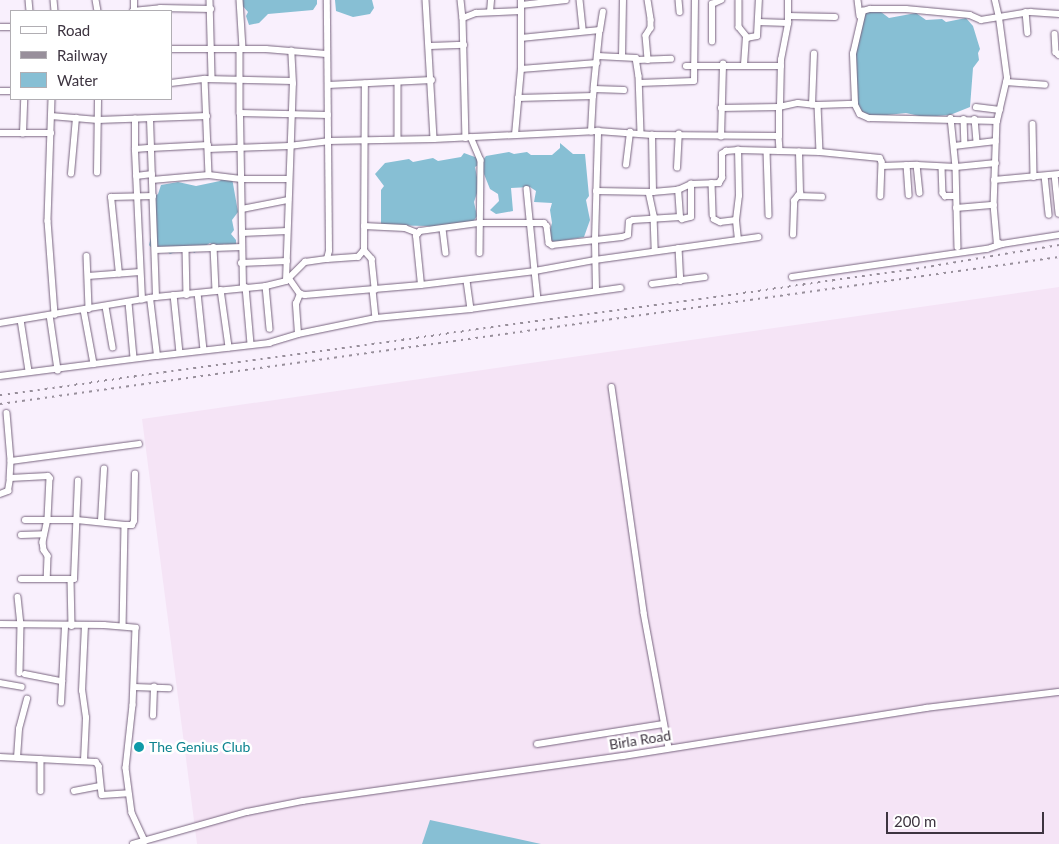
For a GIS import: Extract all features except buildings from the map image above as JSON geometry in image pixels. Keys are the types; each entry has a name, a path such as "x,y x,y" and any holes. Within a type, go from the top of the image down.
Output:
{"street":[{"path":"134,0 133,10 211,9"},
{"path":"209,175 207,116 212,49 210,0"},
{"path":"240,0 242,49 239,80 242,179 241,263 251,344"},
{"path":"326,259 329,251 327,0"},
{"path":"426,0 434,139"},
{"path":"461,0 468,137 481,160 480,253"},
{"path":"490,12 491,0"},
{"path":"463,18 521,5 566,0"},
{"path":"580,0 583,31"},
{"path":"622,57 624,0"},
{"path":"648,0 651,28 646,36 648,60"},
{"path":"679,0 680,12"},
{"path":"639,83 694,81 695,0"},
{"path":"712,42 712,4 721,0"},
{"path":"738,0 738,28 748,38"},
{"path":"748,38 756,37 759,0"},
{"path":"780,151 779,106 781,66 788,20 788,0"},
{"path":"858,0 860,16 853,54 856,104 860,114 869,118 951,118 997,121"},
{"path":"994,0 1000,18 1006,82 997,121 994,180 996,239 1002,244"},
{"path":"515,135 521,69 521,5"},
{"path":"860,16 863,11 870,9 906,9 970,15 980,20 1026,12 1059,14"},
{"path":"591,132 593,96 603,12"},
{"path":"1026,12 1028,33"},
{"path":"758,22 835,17"},
{"path":"521,38 600,30"},
{"path":"1055,34 1056,52 1059,55"},
{"path":"744,64 746,40 748,38"},
{"path":"430,46 464,46"},
{"path":"172,49 242,49 326,54"},
{"path":"291,51 292,115 287,261 288,279 300,294 315,295 421,286 535,271 595,260 758,237"},
{"path":"814,54 815,105 820,152"},
{"path":"521,69 622,57 634,57 637,60 671,59"},
{"path":"637,60 641,133"},
{"path":"721,136 723,64"},
{"path":"686,66 723,64 781,66"},
{"path":"172,82 209,79 292,81"},
{"path":"328,85 432,80"},
{"path":"398,82 398,139"},
{"path":"1006,82 1045,85"},
{"path":"365,84 364,250 372,259 376,318"},
{"path":"594,89 624,90"},
{"path":"518,98 593,96"},
{"path":"23,134 24,100"},
{"path":"52,100 48,221 58,370"},
{"path":"97,173 98,100"},
{"path":"722,108 779,106 798,103 815,105 856,104"},
{"path":"976,108 1000,110"},
{"path":"240,113 328,115"},
{"path":"52,116 98,120 150,120 207,116"},
{"path":"71,174 76,118"},
{"path":"951,118 956,167 958,247"},
{"path":"135,119 136,196 142,300"},
{"path":"964,119 966,144"},
{"path":"975,119 977,142"},
{"path":"150,120 155,250 153,298 157,356"},
{"path":"1033,124 1034,177"},
{"path":"135,149 290,146 328,141 434,139 598,131 652,135 780,136"},
{"path":"596,290 595,241 598,131"},
{"path":"626,165 630,132"},
{"path":"0,133 51,133"},
{"path":"677,168 679,134"},
{"path":"652,135 651,192 655,251"},
{"path":"954,146 996,141"},
{"path":"596,191 651,192 678,190 690,184 721,182 724,152 738,150 820,152 880,158 882,166 881,196"},
{"path":"738,150 739,196 736,220 738,240"},
{"path":"767,151 769,215"},
{"path":"794,235 794,201 800,193 799,152"},
{"path":"882,166 956,167 996,164"},
{"path":"907,165 908,194"},
{"path":"917,165 920,193"},
{"path":"942,167 943,193 945,196 956,196"},
{"path":"994,180 1057,174 1059,214"},
{"path":"136,176 209,175 242,179 289,179"},
{"path":"1045,176 1049,215"},
{"path":"712,183 714,217 720,222 736,220"},
{"path":"364,226 405,228 418,232 479,223 546,224 549,243 552,246 595,241 625,236 630,221 691,217 690,184"},
{"path":"527,189 529,224 538,298"},
{"path":"678,190 680,217"},
{"path":"119,274 111,197 153,196"},
{"path":"798,196 822,196"},
{"path":"242,209 288,200"},
{"path":"956,208 994,205"},
{"path":"443,229 446,252"},
{"path":"242,233 287,231"},
{"path":"418,232 421,286"},
{"path":"792,277 987,249 1002,244 1059,235"},
{"path":"214,247 218,291 229,347"},
{"path":"155,250 242,247"},
{"path":"679,248 681,281"},
{"path":"186,249 187,294"},
{"path":"0,323 153,298 266,286 288,279 300,264 358,256 364,250"},
{"path":"87,256 87,309 94,364"},
{"path":"241,263 287,261"},
{"path":"88,276 140,272"},
{"path":"652,284 705,278"},
{"path":"467,280 471,309"},
{"path":"266,286 270,329"},
{"path":"0,376 28,371 58,370 134,358 269,343 298,334 376,318 471,309 538,298 620,288"},
{"path":"198,293 204,350"},
{"path":"298,334 296,304 300,294"},
{"path":"174,296 180,353"},
{"path":"129,303 134,358"},
{"path":"106,307 113,347"},
{"path":"21,320 28,371"},
{"path":"612,387 644,613 663,724 670,748"},
{"path":"0,494 8,491 10,478 11,462 7,413"},
{"path":"11,462 139,444"},
{"path":"101,521 104,469"},
{"path":"25,520 101,521 132,525 134,521 135,474"},
{"path":"10,478 49,476 48,519 44,534 44,547 48,556 47,579"},
{"path":"72,626 71,579 74,577 78,481"},
{"path":"123,626 125,525"},
{"path":"21,534 44,534"},
{"path":"20,579 71,579"},
{"path":"18,597 23,673 62,681"},
{"path":"0,624 123,626 134,627 137,630 134,687 126,762 128,794 133,817 145,841"},
{"path":"60,703 65,626"},
{"path":"84,761 86,718 82,691 85,626"},
{"path":"0,683 22,687"},
{"path":"134,687 169,688"},
{"path":"153,716 154,688"},
{"name":"Birla Road","path":"133,844 226,818 303,801 670,748 926,708 1059,692"},
{"path":"17,758 19,728 27,699"},
{"path":"537,744 663,724"},
{"path":"0,757 98,763 100,786 103,795 128,794"},
{"path":"41,759 41,792"},
{"path":"74,791 100,786"}],"shaded area":[{"path":"1059,287 1059,844 197,844 142,419"}],"water":[{"path":"240,0 317,0 317,4 313,10 268,14 259,23 249,25 246,16 248,12 240,3"},
{"path":"335,0 372,0 374,8 370,14 353,17 336,11"},
{"path":"877,9 889,18 916,13 926,20 942,19 946,22 966,18 973,26 980,49 978,53 979,60 973,68 970,107 950,115 924,117 906,113 868,117 857,106 855,54 862,14"},
{"path":"560,143 573,154 585,154 589,196 586,200 590,220 584,237 554,242 548,238 552,223 550,210 552,203 534,202 536,191 530,187 511,188 513,211 496,214 490,210 499,201 498,194 490,189 480,164 475,167 479,187 474,202 477,216 473,222 436,232 428,226 381,225 381,190 384,186 375,174 385,163 409,159 413,162 433,158 438,161 461,157 464,153 483,160 486,156 509,152 514,154 527,152 531,155 552,155 560,148"},
{"path":"223,177 232,178 238,212 232,220 234,230 231,234 236,240 236,249 224,244 218,249 210,243 194,253 190,247 170,254 166,251 156,253 149,245 153,230 151,199 158,194 161,185 178,182 196,186 220,181"},
{"path":"430,820 541,844 422,844"}],"railway":[{"path":"0,395 909,270 1059,245"},
{"path":"0,404 1059,257"}],"place":[{"name":"The Genius Club","path":"139,747"}]}
